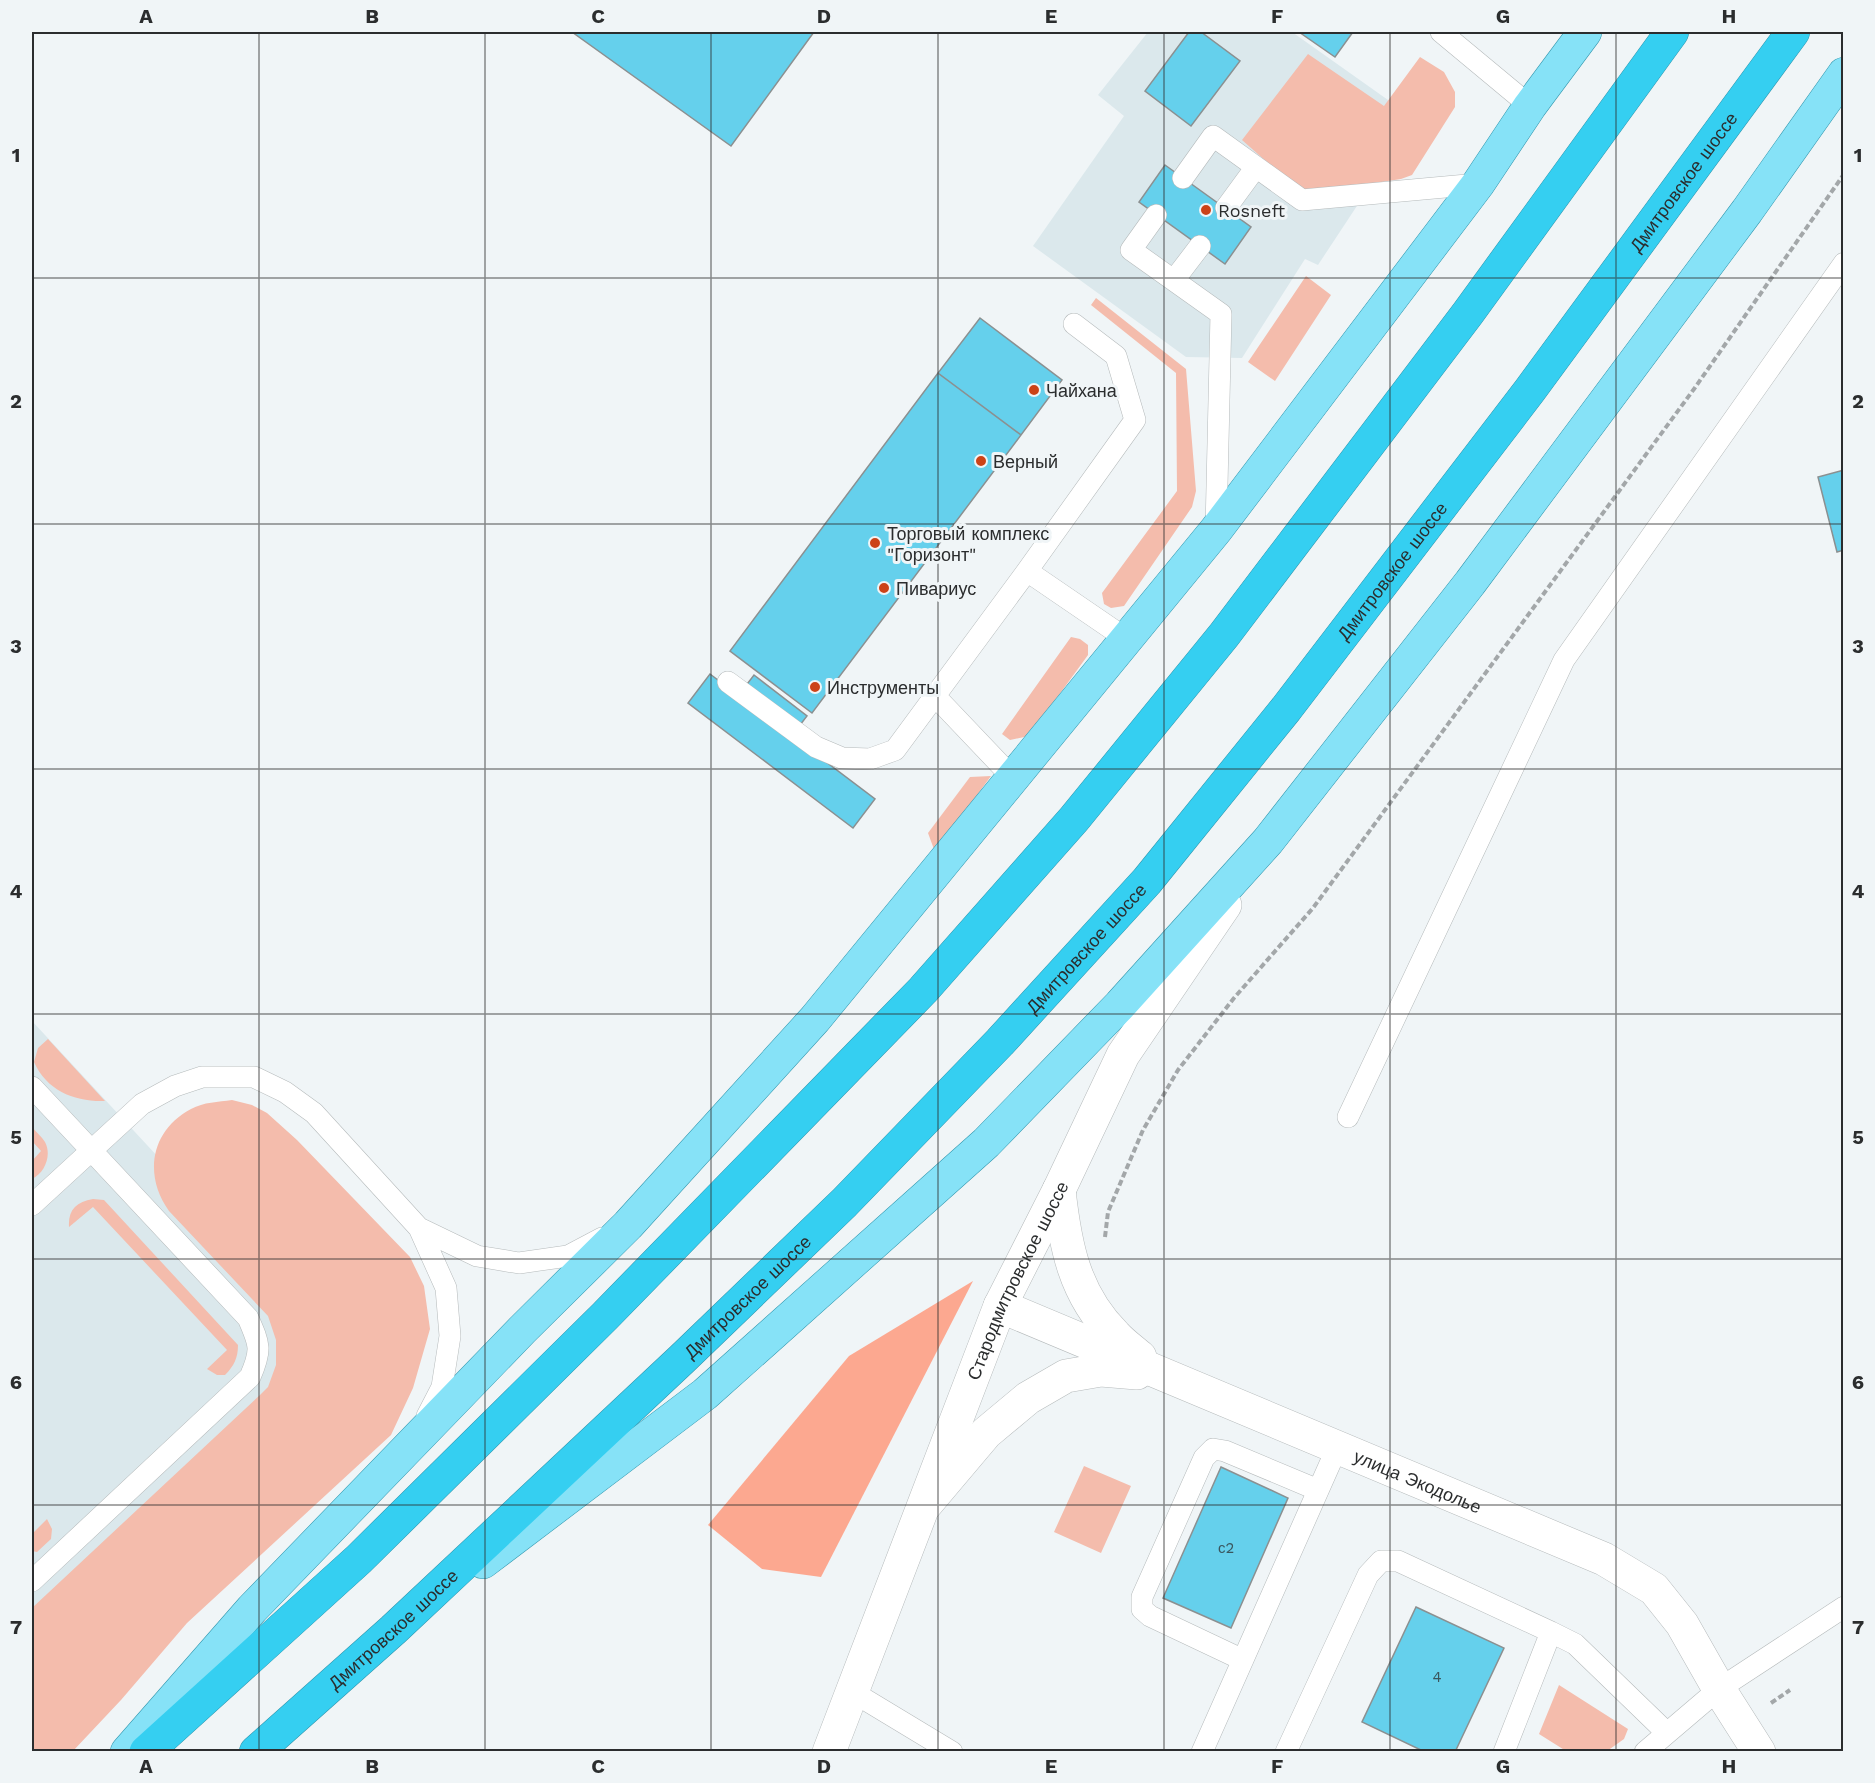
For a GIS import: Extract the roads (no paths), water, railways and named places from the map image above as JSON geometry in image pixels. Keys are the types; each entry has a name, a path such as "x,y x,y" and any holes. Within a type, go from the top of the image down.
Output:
{"highway":[{"path":"146,1752 359,1559 605,1316 930,982 1074,819 1224,635 1468,313 1672,32"},
{"name":"Дмитровское шоссе","path":"256,1752 393,1630 682,1359 844,1203 1000,1042 1147,880 1286,709 1516,409 1793,32"}],"main road":[{"path":"127,1752 252,1609 628,1225 815,1019 1216,530 1478,184 1530,106 1585,32"},
{"path":"393,1630 705,1394 986,1143 1120,1005 1268,841 1470,583 1747,211 1844,74"},
{"path":"1747,211 1844,94"}],"street":[{"name":"Стародмитровское шоссе","path":"829,1752 1000,1306 1059,1190 1123,1055 1268,841"},
{"path":"1059,1190 1070,1263 1088,1301 1114,1335 1162,1375"},
{"name":"улица Экодолье","path":"1000,1306 1604,1559 1654,1589 1682,1624 1719,1689 1759,1752"},
{"path":"921,1510 986,1432 1028,1398 1066,1376 1101,1370 1162,1375"}],"lane":[{"path":"1441,32 1530,106"},
{"path":"1183,178 1213,136 1302,200 1478,184"},
{"path":"1226,208 1256,167"},
{"path":"1156,215 1131,250 1221,314 1216,530"},
{"path":"1174,280 1200,246"},
{"path":"1348,1117 1564,660 1844,263"},
{"path":"728,682 816,747 842,758 870,759 895,750 1135,420 1116,356 1074,324"},
{"path":"1027,571 1128,640"},
{"path":"935,696 1013,778"},
{"path":"32,1205 142,1104 175,1086 202,1077 254,1077 285,1092 314,1113 419,1228 446,1288 450,1336 442,1387 417,1439"},
{"path":"32,1088 248,1318 258,1340 258,1358 250,1377 32,1581"},
{"path":"419,1228 477,1256 519,1263 568,1256 628,1225"},
{"path":"1202,1752 1337,1448"},
{"path":"1243,1659 1150,1616 1142,1609 1142,1597 1204,1458 1213,1449 1225,1451 1318,1490"},
{"path":"1286,1752 1368,1575 1380,1561 1398,1561 1575,1644 1667,1733"},
{"path":"1645,1752 1719,1689 1844,1607"},
{"path":"1504,1752 1551,1632"},
{"path":"851,1691 952,1752"}],"place":[{"name":"Rosneft","path":"1206,210"},
{"name":"Чайхана","path":"1034,390"},
{"name":"Верный","path":"981,461"},
{"name":"Торговый комплекс \"Горизонт\"","path":"875,543"},
{"name":"Пивариус","path":"884,588"},
{"name":"Инструменты","path":"815,687"}]}
